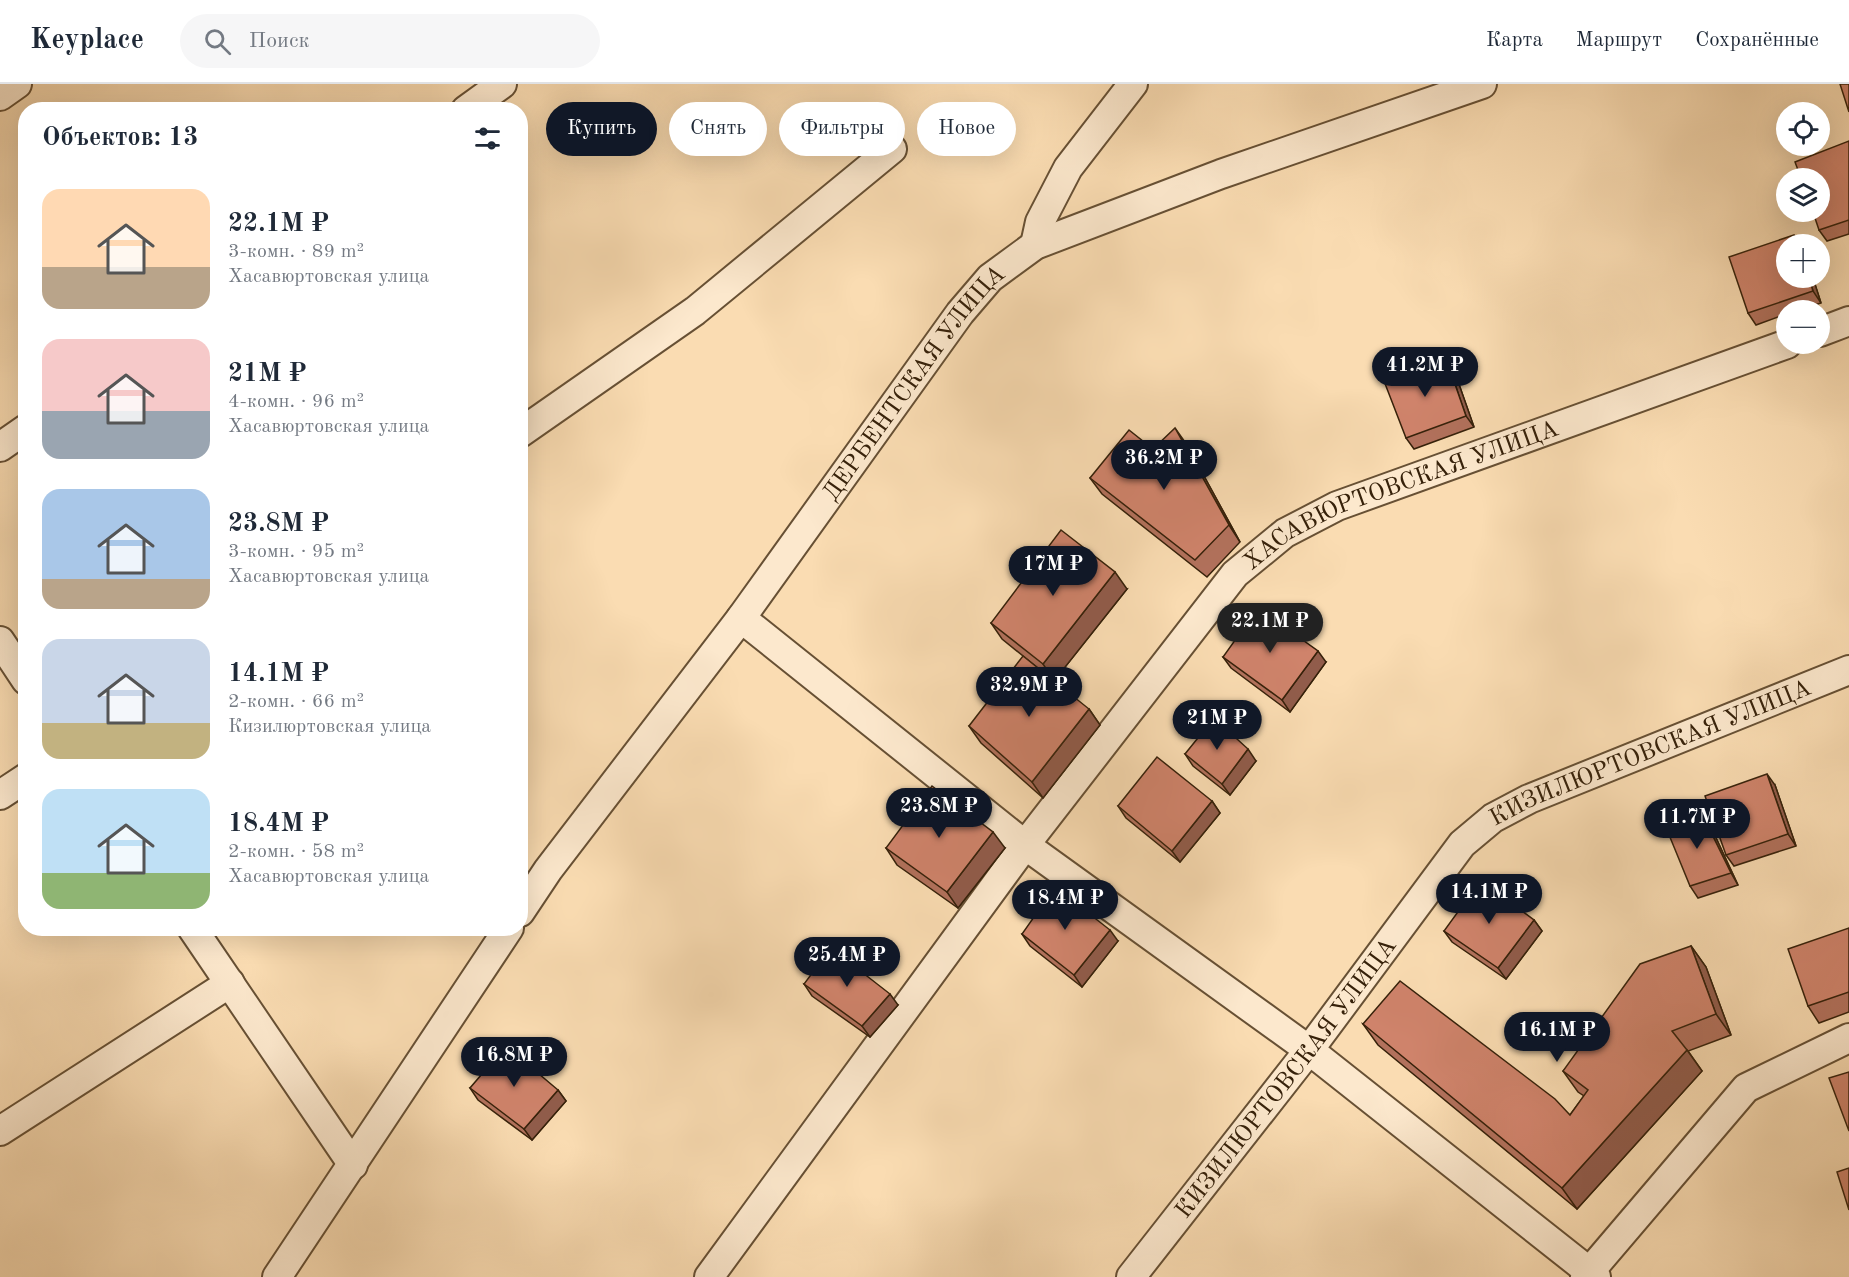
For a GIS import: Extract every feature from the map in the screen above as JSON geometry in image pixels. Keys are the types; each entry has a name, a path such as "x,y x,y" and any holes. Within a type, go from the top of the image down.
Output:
{"street":[{"path":"0,96 17,84"},
{"path":"477,102 502,84"},
{"path":"1035,246 1040,222 1068,168 1133,84"},
{"name":"ДЕРБЕНТСКАЯ УЛИЦА","path":"528,900 555,861 741,618 960,313 990,278 1035,246 1221,174 1482,84"},
{"path":"528,427 695,311 883,156"},
{"path":"1830,328 1849,321"},
{"name":"ХАСАВЮРТОВСКАЯ УЛИЦА","path":"708,1277 1024,845 1234,574 1285,533 1337,506 1776,348"},
{"path":"0,447 18,435"},
{"path":"741,618 1024,845 1309,1050 1590,1275 1746,1089 1849,1038"},
{"path":"0,641 18,668"},
{"name":"КИЗИЛЮРТОВСКАЯ УЛИЦА","path":"1131,1277 1309,1050 1462,844 1493,818 1529,799 1849,670"},
{"path":"0,795 18,783"},
{"path":"198,936 353,1165"},
{"path":"277,1277 504,936"},
{"path":"0,1131 230,983"}],"building":[{"path":"1840,84 1849,84 1849,112"},
{"path":"1849,141 1849,220 1819,230 1816,222 1830,222 1830,168 1797,168 1795,162 1810,156 1830,156 1830,148"},
{"path":"1776,241 1776,288 1812,288 1813,291 1786,300 1776,300 1776,304 1748,313 1729,257"},
{"path":"1446,358 1466,416 1406,438 1384,381"},
{"path":"1175,428 1229,525 1195,560 1090,478 1129,430 1153,449"},
{"path":"1061,530 1115,572 1043,664 991,623"},
{"path":"1258,608 1318,651 1282,700 1223,657"},
{"path":"1023,656 1089,709 1032,782 969,726"},
{"path":"1214,718 1248,749 1222,784 1185,754"},
{"path":"1157,757 1212,801 1172,851 1118,806"},
{"path":"1767,774 1788,834 1726,855 1705,796"},
{"path":"932,786 993,832 947,892 886,848"},
{"path":"1701,812 1731,873 1690,886 1665,825"},
{"path":"1481,880 1534,920 1498,968 1444,931"},
{"path":"1055,887 1110,930 1074,975 1022,934"},
{"path":"1849,928 1849,992 1808,1006 1788,949"},
{"path":"1691,946 1716,1014 1672,1031 1687,1050 1562,1188 1363,1024 1400,981 1555,1099 1570,1115 1588,1090 1563,1071 1640,964"},
{"path":"831,948 890,994 862,1026 804,984"},
{"path":"506,1046 558,1090 524,1129 470,1088"},
{"path":"1849,1072 1849,1131 1829,1078"},
{"path":"1849,1168 1849,1210 1837,1172"}]}
